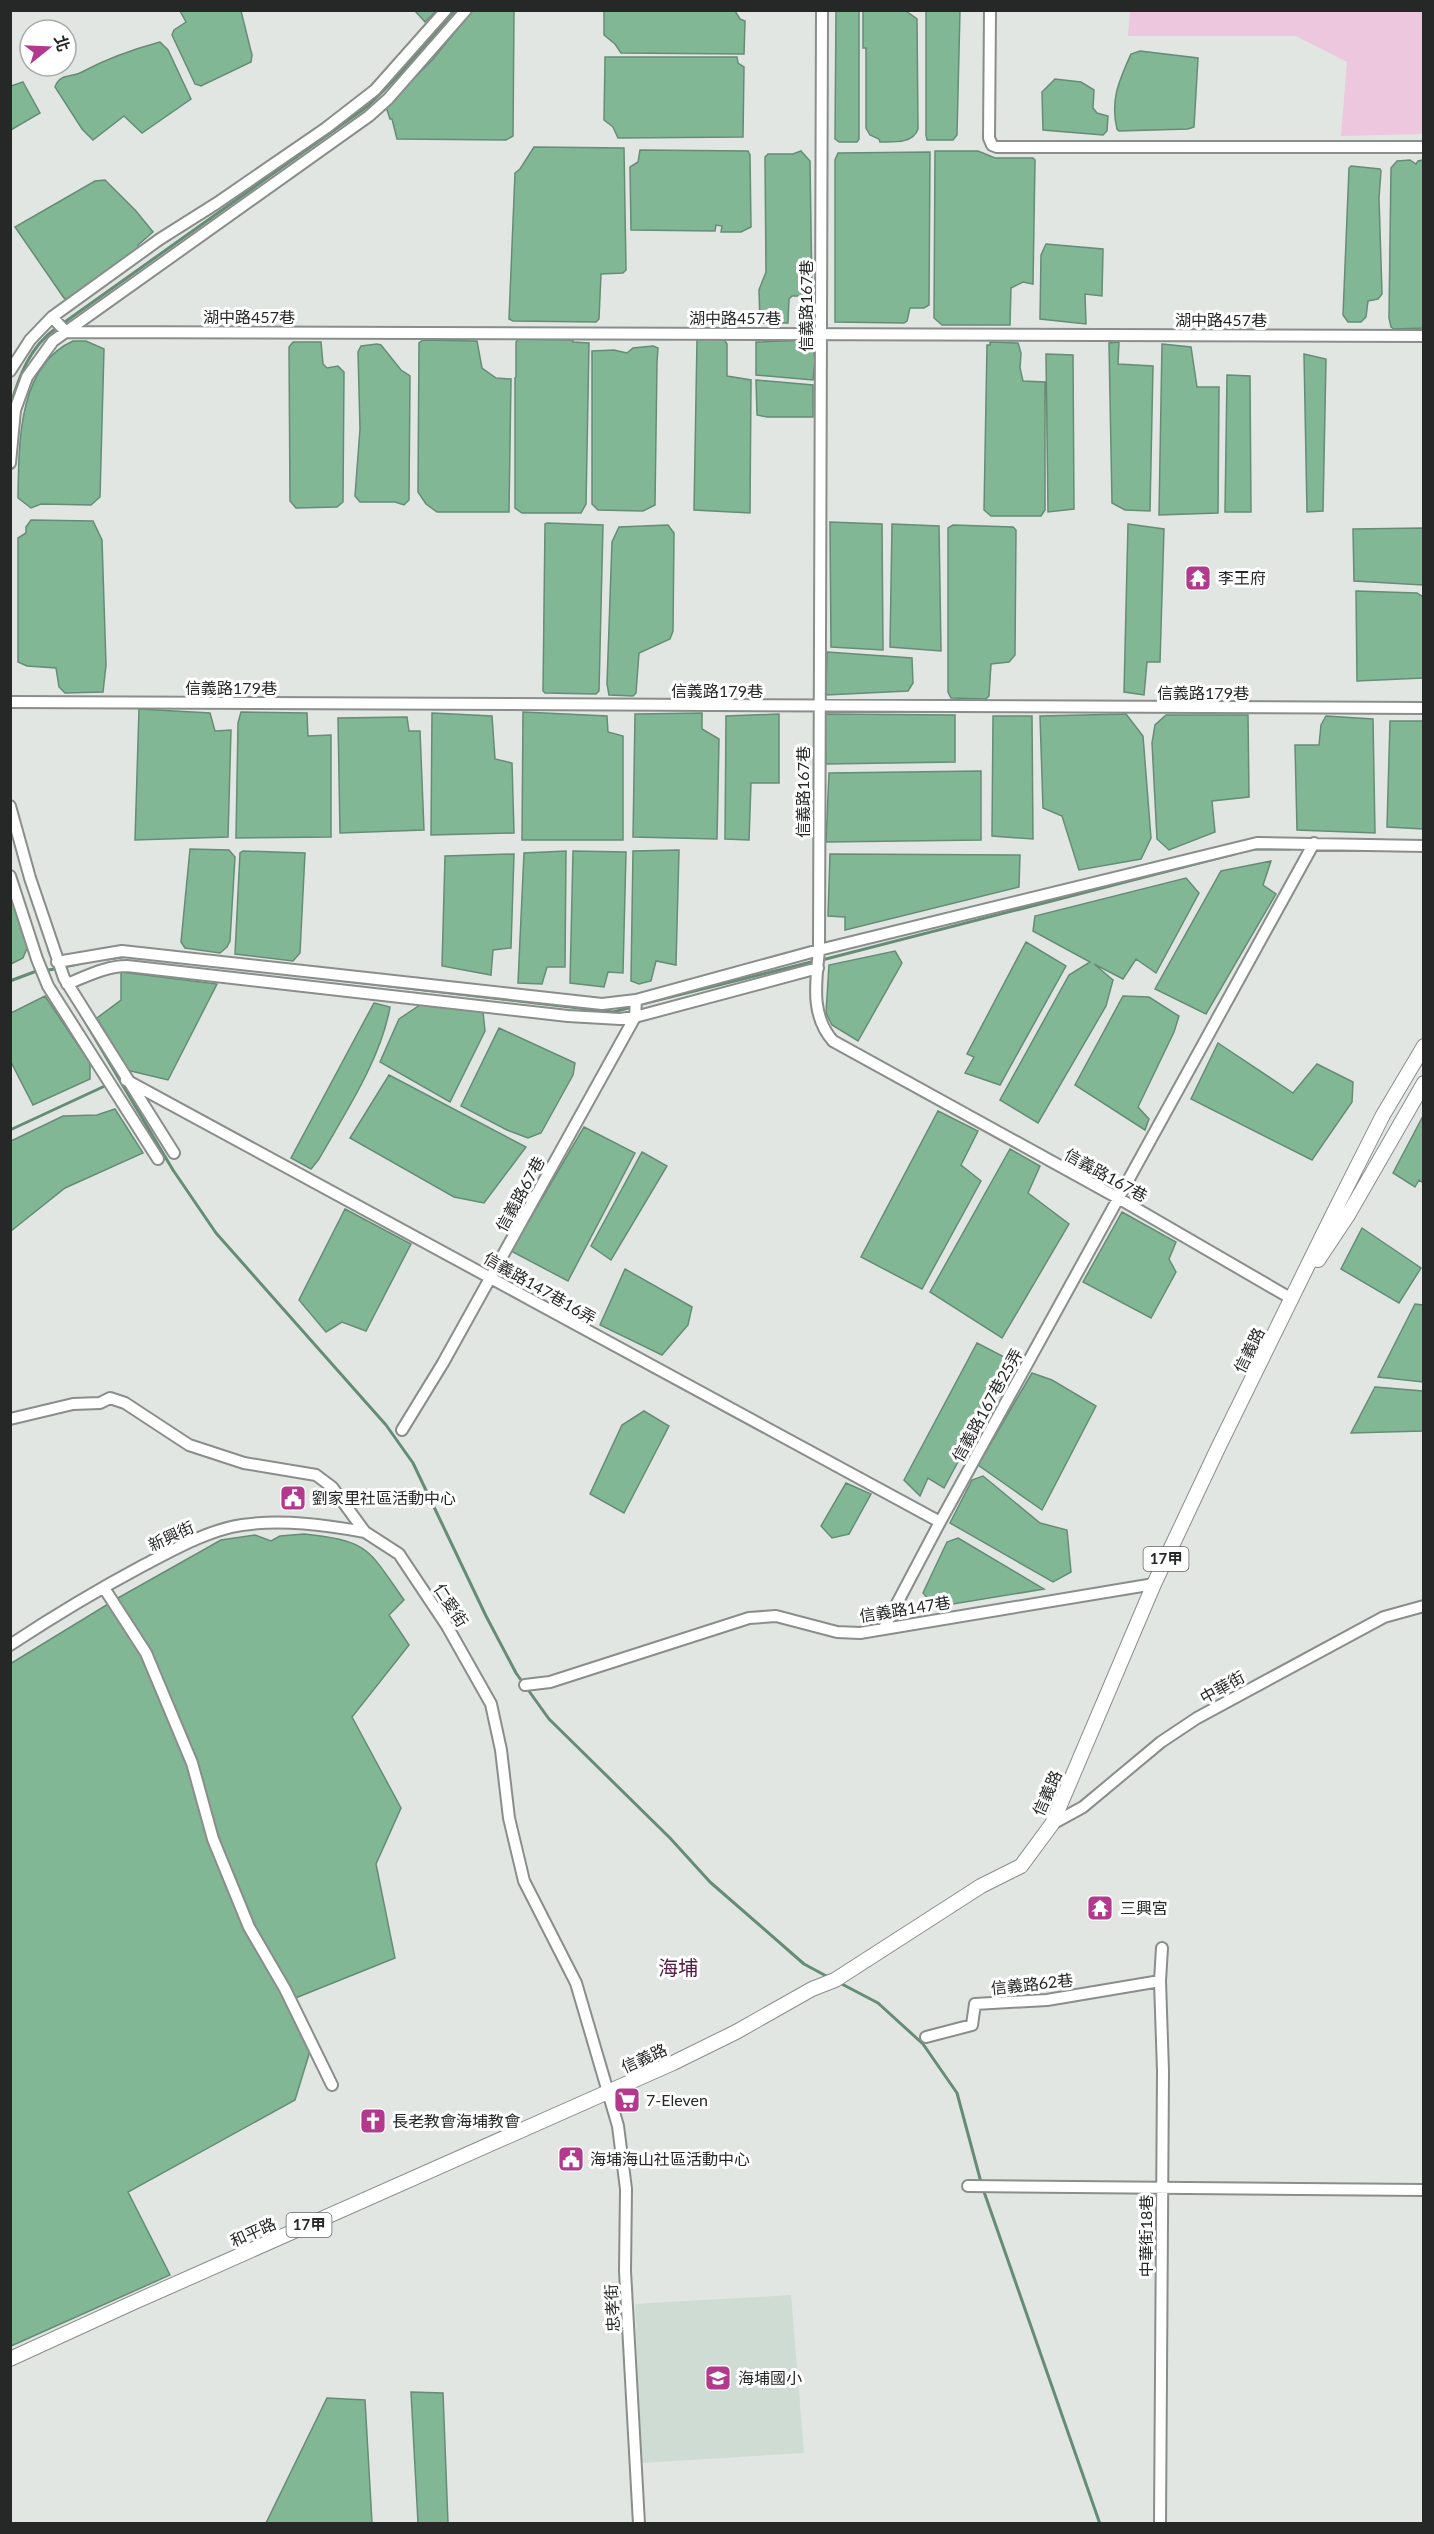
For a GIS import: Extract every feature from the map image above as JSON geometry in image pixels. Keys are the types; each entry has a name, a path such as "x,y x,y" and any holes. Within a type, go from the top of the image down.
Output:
{"main road":[{"name":"信義路","path":"608,2092 736,2032 812,1989 839,1978 981,1886 1021,1866 1052,1824 1154,1584 1378,1125 1424,1046"},
{"name":"信義路","path":"1292,1299 1348,1215 1424,1083"},
{"name":"和平路","path":"10,2359 608,2092"}],"street":[{"path":"10,371 30,340 52,317 160,239 326,128 375,90 446,10"},
{"path":"10,463 15,410 27,377 44,350 369,116 388,99 466,10"},
{"name":"信義路167巷","path":"822,10 816,1009 819,1023 833,1041 1118,1198 1292,1299"},
{"path":"990,10 989,138 997,147 1424,147"},
{"path":"52,317 66,332"},
{"name":"湖中路457巷","path":"66,332 1424,336"},
{"name":"信義路179巷","path":"10,702 1424,708"},
{"path":"10,806 30,878 65,981 174,1153"},
{"path":"58,964 122,951 602,1004 636,1000 818,950 1257,843 1424,846"},
{"name":"信義路167巷25弄","path":"884,1628 940,1522 1314,843"},
{"path":"10,876 48,986 158,1159"},
{"path":"65,981 115,966 127,966 568,1016 620,1019 635,1017 818,967"},
{"name":"信義路67巷","path":"402,1430 443,1363 635,1017 636,1000"},
{"name":"信義路147巷16弄","path":"126,1080 491,1276 576,1326 940,1522"},
{"name":"仁愛街","path":"10,1419 73,1404 100,1403 110,1398 125,1403 183,1442 213,1455 244,1463 316,1474 332,1487 365,1532 399,1554 447,1626 491,1704 501,1750 509,1818 524,1881 576,1983 608,2092"},
{"name":"新興街","path":"10,1645 104,1587 179,1546 242,1525 318,1524 365,1532"},
{"name":"信義路147巷","path":"525,1685 550,1682 749,1618 776,1616 837,1632 860,1632 1154,1584"},
{"path":"104,1587 146,1653 192,1763 213,1839 249,1927 285,1989 332,2085"},
{"name":"中華街","path":"1052,1824 1083,1807 1161,1742 1197,1718 1384,1617 1424,1606"},
{"name":"中華街18巷","path":"1160,2523 1163,2071 1160,1981 1162,1948"},
{"name":"信義路62巷","path":"926,2037 972,2025 975,2004 1047,2000 1160,1981"},
{"name":"忠孝街","path":"608,2092 618,2126 626,2189 625,2271 639,2523"},
{"path":"971,2186 1424,2190"}],"shaded area":[{"path":"180,11 241,11 252,55 251,62 201,86 195,84 172,35 174,30 186,22"},
{"path":"415,11 436,11 425,22"},
{"path":"472,11 514,11 513,136 506,140 397,139 386,107 433,59"},
{"path":"604,11 735,11 740,19 745,21 744,54 621,53 615,44 604,35"},
{"path":"836,11 859,11 859,139 857,142 839,142 835,139"},
{"path":"863,11 906,11 917,19 918,129 907,140 880,142 879,139 870,135 866,128 866,48 863,48"},
{"path":"926,11 960,11 957,135 953,140 927,140"},
{"path":"1130,11 1423,11 1423,134 1341,136 1347,62 1296,36 1128,36"},
{"path":"160,42 168,50 191,99 142,133 124,116 93,140 82,129 55,87 63,78 78,78 78,74 131,51"},
{"path":"1140,51 1198,58 1194,127 1119,131 1117,129 1115,100 1119,82 1131,54"},
{"path":"605,57 737,57 738,63 744,67 743,137 618,138 613,127 604,120"},
{"path":"1055,79 1081,82 1094,90 1093,108 1097,113 1108,116 1107,131 1103,135 1043,130 1042,92"},
{"path":"23,82 40,113 11,130 11,86"},
{"path":"534,147 624,148 626,270 623,273 601,274 599,319 596,322 513,321 509,319 515,173"},
{"path":"640,150 748,151 750,155 751,227 741,232 721,232 722,226 716,225 715,231 631,230 630,167 638,162"},
{"path":"801,151 810,161 812,293 809,296 792,296 789,299 788,323 760,323 759,290 766,272 765,157 768,154 793,154"},
{"path":"935,151 978,151 995,158 1033,158 1035,160 1033,284 1023,282 1011,288 1010,325 942,325 934,318"},
{"path":"930,152 929,305 924,308 910,308 907,321 904,323 835,322 835,160 838,153"},
{"path":"1410,160 1416,164 1423,160 1423,328 1394,329 1391,327 1389,318 1391,168 1397,161"},
{"path":"1351,166 1380,169 1381,171 1379,198 1382,294 1378,299 1368,301 1366,317 1361,322 1348,322 1343,315 1349,168"},
{"path":"105,180 153,232 138,245 139,249 67,299 64,298 15,227 95,181"},
{"path":"1046,244 1103,249 1102,296 1085,294 1086,324 1040,319 1041,255"},
{"path":"519,339 573,340 573,342 589,343 586,504 581,513 522,513 515,508 515,378 516,342"},
{"path":"697,339 724,339 727,344 727,376 751,380 750,513 694,510"},
{"path":"423,340 477,341 482,368 496,378 511,379 509,512 437,512 426,504 418,492 419,343"},
{"path":"812,340 815,360 813,380 756,375 756,342"},
{"path":"73,341 86,341 104,349 100,497 91,505 41,504 31,508 18,498 19,455 25,409 31,388 41,369 55,353"},
{"path":"293,342 321,342 323,364 327,368 338,366 344,372 343,502 337,507 296,508 290,501 289,347"},
{"path":"990,342 1018,343 1023,381 1045,382 1045,510 1041,516 991,516 984,510 987,345 990,345"},
{"path":"1119,342 1118,364 1153,366 1150,511 1125,510 1112,503 1109,343"},
{"path":"1162,344 1191,347 1197,387 1219,387 1218,513 1159,515"},
{"path":"381,345 401,370 410,376 409,500 404,505 395,502 360,502 355,496 360,429 358,352 361,346"},
{"path":"653,346 658,348 655,505 643,511 598,510 592,504 592,351 614,350 627,353 633,348"},
{"path":"1046,354 1073,355 1074,509 1048,512"},
{"path":"1304,354 1326,359 1323,511 1307,512"},
{"path":"1227,375 1250,376 1251,512 1225,512"},
{"path":"756,380 813,385 813,417 757,415"},
{"path":"31,520 93,521 102,540 106,665 103,692 65,693 59,687 56,668 27,666 18,662 18,538 26,533 26,527"},
{"path":"830,522 882,524 883,650 831,647"},
{"path":"545,524 603,525 599,691 596,694 545,693 543,691"},
{"path":"892,524 939,526 941,651 890,647"},
{"path":"1128,524 1164,529 1160,662 1147,662 1144,695 1124,692"},
{"path":"668,525 674,533 673,631 670,639 639,653 636,693 633,696 609,695 607,684 612,542 619,527"},
{"path":"953,525 1013,527 1016,530 1015,655 1009,662 991,664 989,696 986,699 951,698 948,692 948,528"},
{"path":"1423,528 1423,585 1354,581 1353,529"},
{"path":"1356,591 1417,593 1423,597 1423,678 1357,681"},
{"path":"827,652 912,658 913,683 908,691 826,695"},
{"path":"139,709 210,713 215,731 231,730 228,837 135,840"},
{"path":"241,712 307,713 308,736 331,735 331,837 236,838 238,723"},
{"path":"523,712 607,716 608,732 623,736 623,840 522,840"},
{"path":"432,713 492,716 495,759 512,763 514,833 431,835"},
{"path":"702,713 702,729 719,739 717,839 633,837 635,714"},
{"path":"779,714 779,783 751,783 749,840 725,839 726,716"},
{"path":"825,714 955,715 955,762 826,764"},
{"path":"1126,714 1143,736 1151,838 1141,859 1079,870 1062,816 1043,808 1040,716"},
{"path":"1166,715 1248,715 1249,797 1212,801 1215,832 1169,850 1157,839 1152,743 1155,725"},
{"path":"993,716 1032,716 1033,839 992,836"},
{"path":"1326,716 1373,719 1375,833 1297,830 1295,745 1319,745 1321,725"},
{"path":"407,717 409,731 420,731 424,830 340,833 338,718"},
{"path":"1390,721 1423,721 1423,829 1387,827"},
{"path":"981,771 981,840 826,842 829,773"},
{"path":"190,849 229,850 235,857 230,941 220,953 185,948 181,942"},
{"path":"679,850 676,965 656,961 651,981 639,984 631,981 633,851"},
{"path":"243,851 305,853 300,953 293,961 235,954 240,853"},
{"path":"566,851 565,967 547,967 542,984 518,983 524,853"},
{"path":"573,851 626,852 623,973 608,972 604,987 570,983"},
{"path":"514,854 511,948 493,950 491,975 442,966 445,856"},
{"path":"830,854 1020,855 1019,887 845,930 845,917 828,916"},
{"path":"1271,861 1263,885 1276,894 1206,1014 1155,989 1221,871"},
{"path":"1186,878 1199,893 1156,973 1136,959 1123,979 1094,964 1113,980 1106,1006 1038,1123 1000,1100 1069,975 1090,962 1033,931 1035,916"},
{"path":"10,889 28,946 23,958 11,964"},
{"path":"1026,942 1066,966 1000,1085 965,1073 974,1057 967,1054"},
{"path":"895,951 902,963 858,1041 832,1025 826,1013 829,965"},
{"path":"121,972 217,984 168,1080 127,1070 97,1018 121,1000"},
{"path":"45,996 90,1063 90,1079 33,1105 11,1062 11,1013"},
{"path":"1123,996 1149,997 1179,1016 1174,1032 1138,1107 1149,1119 1145,1130 1075,1085"},
{"path":"374,1003 390,1007 379,1046 351,1104 311,1169 291,1158"},
{"path":"420,1005 483,1012 485,1031 450,1102 380,1062 399,1019"},
{"path":"499,1028 575,1063 573,1075 541,1133 528,1138 507,1130 461,1106"},
{"path":"1218,1043 1293,1093 1317,1064 1353,1082 1352,1102 1312,1160 1191,1099"},
{"path":"389,1075 526,1147 484,1203 454,1197 350,1138"},
{"path":"115,1109 143,1153 65,1188 11,1231 11,1141 63,1116 97,1115"},
{"path":"938,1111 978,1131 961,1165 981,1181 922,1289 861,1257"},
{"path":"1423,1116 1423,1183 1419,1180 1415,1187 1393,1173"},
{"path":"584,1127 635,1153 568,1281 511,1251"},
{"path":"1010,1149 1040,1166 1028,1193 1069,1224 1002,1338 930,1292"},
{"path":"642,1152 667,1166 611,1260 591,1246"},
{"path":"345,1209 411,1244 366,1331 342,1322 326,1332 299,1300"},
{"path":"1122,1212 1176,1242 1169,1259 1176,1272 1151,1318 1083,1282"},
{"path":"1362,1228 1421,1268 1399,1303 1341,1269"},
{"path":"625,1269 692,1307 688,1325 662,1355 600,1325"},
{"path":"1415,1304 1423,1305 1423,1382 1378,1377"},
{"path":"977,1343 1012,1361 944,1488 928,1478 920,1496 904,1480"},
{"path":"1032,1373 1052,1380 1096,1406 1042,1510 978,1465"},
{"path":"1375,1387 1423,1391 1423,1431 1351,1433"},
{"path":"644,1411 669,1426 624,1513 590,1494 622,1425"},
{"path":"983,1476 1040,1523 1067,1530 1071,1572 1053,1582 950,1523 972,1480"},
{"path":"846,1483 871,1494 849,1534 832,1538 821,1526"},
{"path":"304,1534 342,1540 365,1550 404,1600 389,1615 409,1645 352,1717 401,1808 376,1864 395,1958 288,2001 310,2051 295,2100 128,2192 170,2275 11,2346 10,1664 118,1598 221,1540 255,1535 271,1541 280,1536"},
{"path":"958,1538 1044,1589 935,1607 923,1593 947,1542"},
{"name":"海埔國小","path":"791,2295 804,2453 641,2463 635,2304"},
{"path":"411,2392 443,2393 448,2523 418,2523"},
{"path":"327,2398 365,2400 372,2523 266,2523"}],"waterway":[{"path":"62,324 368,106 395,79 455,10"},
{"path":"10,407 26,363 39,344 56,328"},
{"path":"1255,849 1290,849"},
{"path":"822,960 1234,854"},
{"path":"49,951 58,973"},
{"path":"108,959 129,956"},
{"path":"638,1005 815,961"},
{"path":"64,967 78,964"},
{"path":"10,981 34,972 55,969"},
{"path":"314,977 613,1012 632,1007"},
{"path":"77,1008 173,1170 216,1233 386,1425 413,1463 486,1616 516,1673 549,1719 670,1838 710,1882 804,1964 830,1978"},
{"path":"10,1130 107,1085"},
{"path":"838,1982 878,2003 923,2044 957,2093 982,2186 1100,2524"}],"place":[{"name":"李王府","path":"1198,578"},
{"name":"劉家里社區活動中心","path":"293,1498"},
{"name":"三興宮","path":"1100,1908"},
{"name":"7-Eleven","path":"627,2100"},
{"name":"長老教會海埔教會","path":"373,2121"},
{"name":"海埔海山社區活動中心","path":"571,2159"},
{"name":"海埔國小","path":"718,2378"}],"district":[{"name":"海埔","path":"678,1968"}]}
